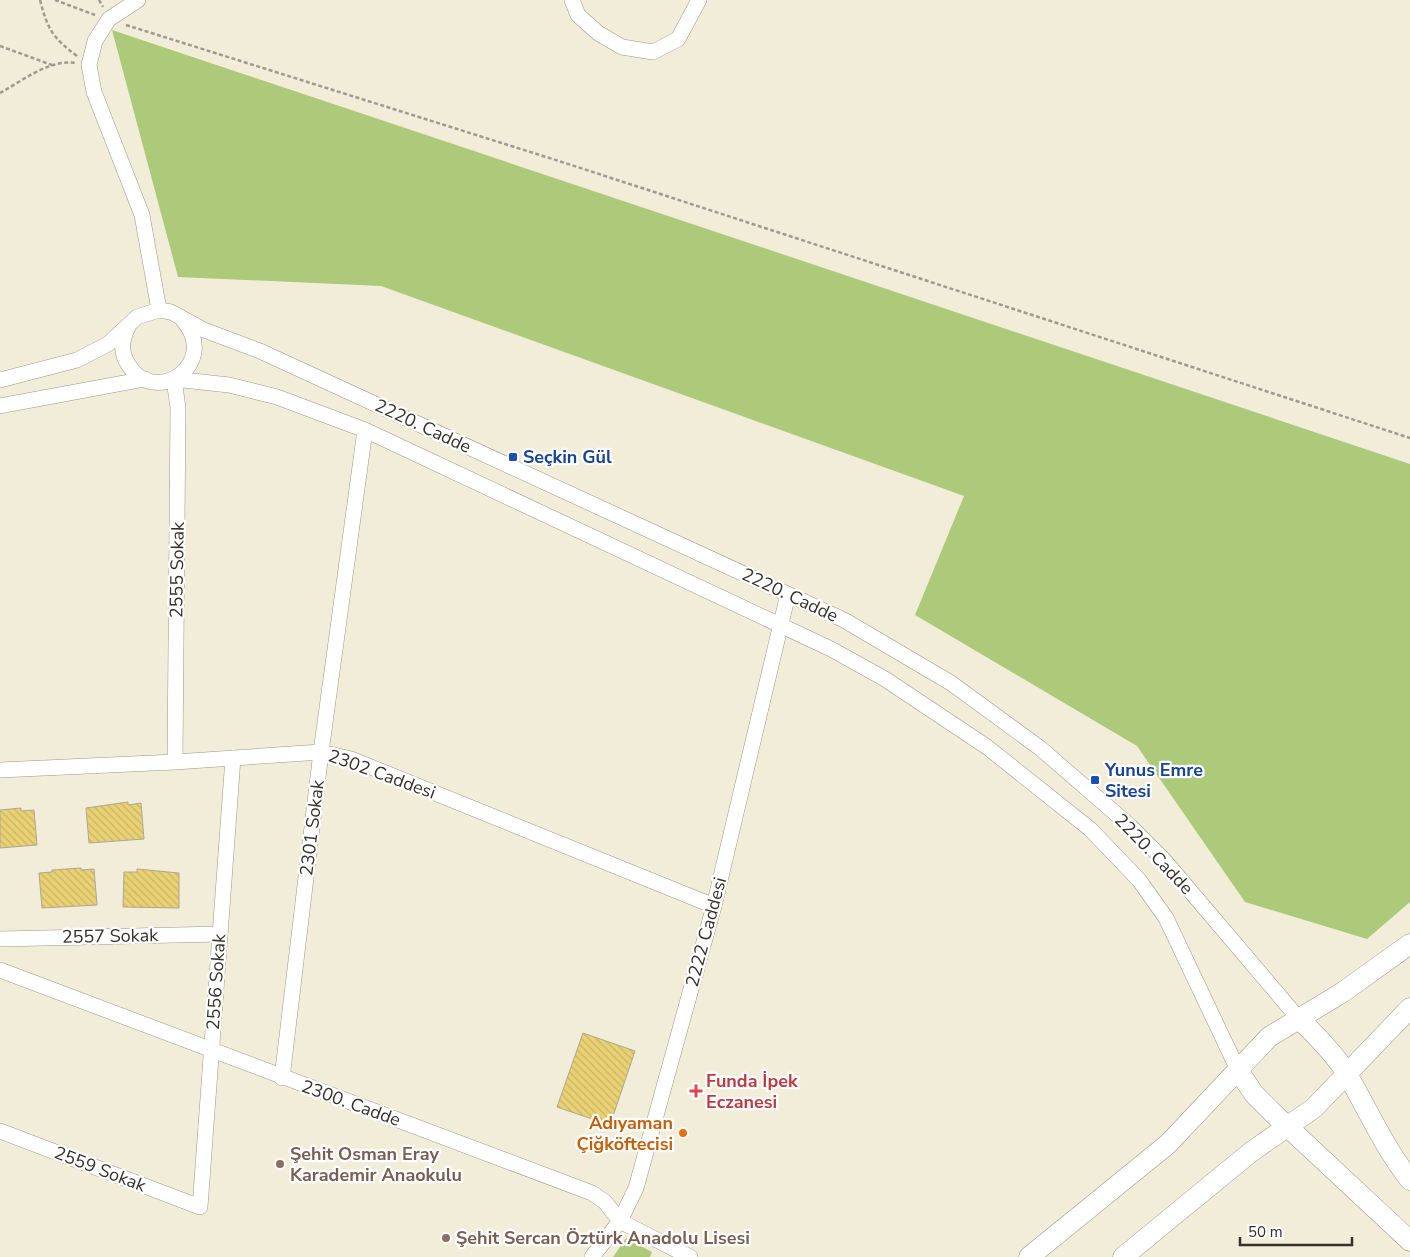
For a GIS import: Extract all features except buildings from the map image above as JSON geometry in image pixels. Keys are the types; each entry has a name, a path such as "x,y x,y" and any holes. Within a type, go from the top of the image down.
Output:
{"main road":[{"path":"1029,1257 1168,1144 1269,1037 1350,988 1410,944"},
{"path":"1123,1257 1251,1152 1314,1108 1410,1008"},
{"path":"1299,1019 1321,1041 1347,1074 1373,1126 1410,1180"},
{"path":"1238,1070 1254,1094 1410,1242"}],"street":[{"path":"0,380 77,360 108,344 137,317 159,310 142,215 94,92 88,65 95,41 109,19 138,0"},
{"path":"572,0 578,15 598,33 622,47 653,52 678,39 700,0"},
{"name":"2220. Cadde","path":"159,310 171,312 204,330 260,351 844,620 952,683 1040,748 1130,826 1164,860 1299,1019"},
{"path":"137,317 129,325 124,336 122,348 125,359 131,369 146,379"},
{"path":"174,379 184,372 191,362 195,351 194,338 190,327 181,318"},
{"name":"2220. Cadde","path":"0,406 146,379 162,382 174,379 229,385 268,395 366,430 781,626 886,679 987,747 1090,829 1138,880 1166,918 1238,1070"},
{"name":"2555 Sokak","path":"174,379 178,408 175,762"},
{"name":"2301 Sokak","path":"282,1078 321,752 366,430"},
{"name":"2222 Caddesi","path":"592,1257 620,1221 636,1188 714,906 788,594"},
{"name":"2302 Caddesi","path":"0,770 175,762 321,752 351,759 714,906"},
{"name":"2556 Sokak","path":"200,1207 232,758"},
{"name":"2557 Sokak","path":"0,939 220,934"},
{"name":"2300. Cadde","path":"0,970 282,1078 592,1193 605,1202 620,1221 690,1257"},
{"name":"2559 Sokak","path":"0,1131 200,1207"}],"path":[{"path":"40,0 44,16 57,41 88,65"},
{"path":"55,0 109,19 559,161 1410,438"},
{"path":"0,46 52,65"},
{"path":"0,93 52,65 67,62 88,65"}],"green space":[{"path":"112,30 1410,464 1410,902 1367,939 1245,902 1137,746 915,615 964,496 381,286 178,277"},
{"path":"626,1238 652,1252 650,1257 613,1257"}],"place":[{"name":"Seçkin Gül","path":"513,457"},
{"name":"Yunus Emre Sitesi","path":"1095,780"},
{"name":"Funda İpek Eczanesi","path":"696,1091"},
{"name":"Adıyaman Çiğköftecisi","path":"683,1133"},
{"name":"Şehit Osman Eray Karademir Anaokulu","path":"280,1164"},
{"name":"Şehit Sercan Öztürk Anadolu Lisesi","path":"446,1238"}]}
